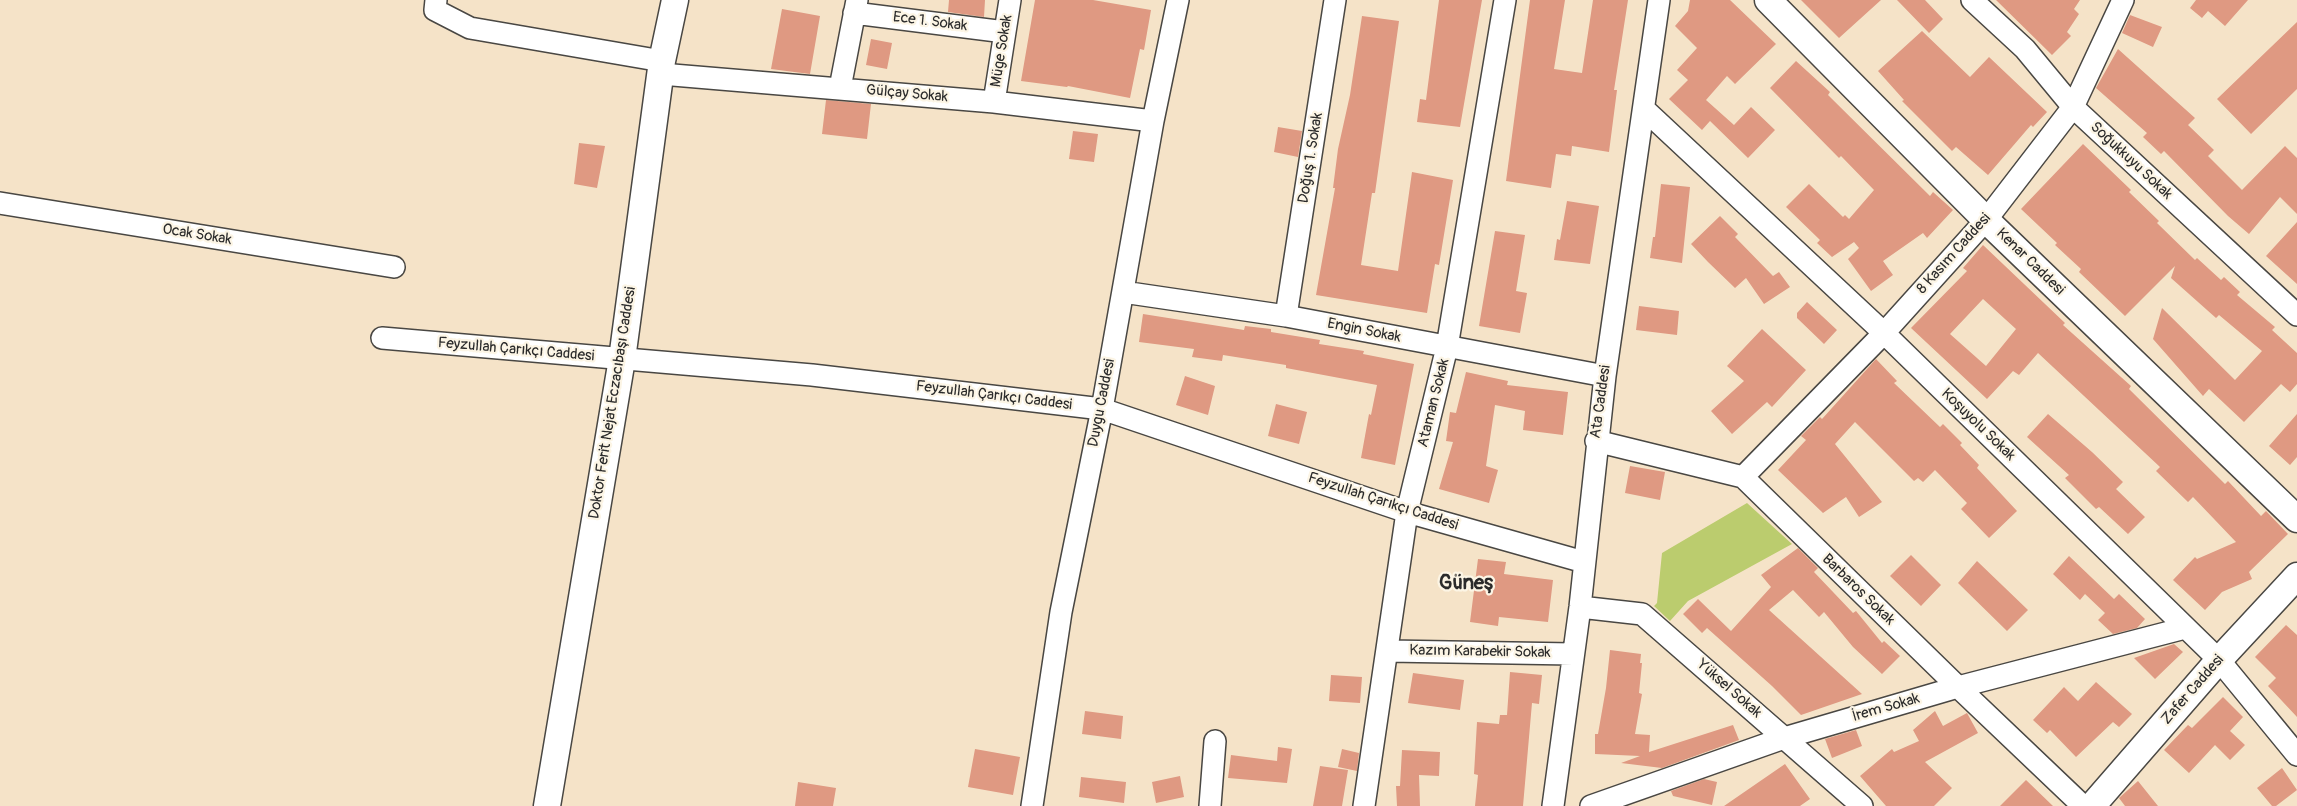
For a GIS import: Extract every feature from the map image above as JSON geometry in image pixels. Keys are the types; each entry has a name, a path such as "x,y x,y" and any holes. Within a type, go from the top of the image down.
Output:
{"main road":[{"name":"Doktor Ferit Nejat Eczacıbaşı Caddesi","path":"547,806 622,359 661,68 675,0"},
{"name":"Kenar Caddesi","path":"1768,0 1986,220 2297,519"},
{"name":"Zafer Caddesi","path":"2092,806 2219,660 2297,576"}],"street":[{"name":"Müge Sokak","path":"994,102 1010,0"},
{"name":"Duygu Caddesi","path":"1032,806 1061,612 1102,409 1153,121 1178,0"},
{"name":"Doğuş 1. Sokak","path":"1286,316 1335,0"},
{"name":"Ataman Sokak","path":"1364,806 1407,512 1448,347 1505,0"},
{"name":"Ata Caddesi","path":"1553,806 1580,607 1596,441 1659,0"},
{"name":"Soğukkuyu Sokak","path":"1972,0 2025,50 2073,107 2297,314"},
{"name":"8 Kasım Caddesi","path":"1743,477 1884,333 1986,220 2073,107 2123,0"},
{"name":"Gülçay Sokak","path":"435,5 470,28 661,68 840,88 994,102 1153,121"},
{"name":"Ece 1. Sokak","path":"856,6 1005,32"},
{"path":"840,88 856,6"},
{"name":"Koşuyolu Sokak","path":"1644,110 1884,333 2219,660 2297,755"},
{"name":"Ocak Sokak","path":"0,204 394,267"},
{"name":"Engin Sokak","path":"1123,292 1286,316 1605,376"},
{"name":"Feyzullah Çarıkçı Caddesi","path":"382,338 812,375 1102,409 1407,512 1584,562"},
{"path":"1596,441 1743,477"},
{"name":"Barbaros Sokak","path":"1743,477 2083,806"},
{"name":"Yüksel Sokak","path":"1580,607 1642,614 1862,806"},
{"name":"İrem Sokak","path":"1591,806 1784,738 1958,687 2185,628"},
{"name":"Kazım Karabekir Sokak","path":"1388,651 1573,654"},
{"path":"1210,806 1215,742"}],"green space":[{"path":"1747,503 1792,544 1688,601 1670,621 1654,606 1657,603 1662,553"}],"building":[{"path":"949,0 985,0 984,17 948,12"},
{"path":"1035,0 1093,0 1151,10 1144,50 1140,49 1130,98 1068,86 1021,81"},
{"path":"1439,0 1482,0 1460,127 1417,122 1420,99 1426,100"},
{"path":"1530,0 1565,0 1554,69 1582,73 1593,0 1628,0 1614,90 1617,90 1609,152 1572,146 1571,156 1556,154 1551,188 1506,181"},
{"path":"1690,0 1730,0 1776,44 1735,84 1727,76 1706,100 1734,125 1751,107 1775,130 1748,158 1710,121 1702,130 1669,99 1688,80 1677,70 1697,48 1675,26 1688,11"},
{"path":"1801,0 1881,0 1839,38"},
{"path":"1897,0 1925,0 1943,19 1929,33"},
{"path":"1996,0 2080,0 2074,9 2079,14 2067,32 2071,36 2052,55"},
{"path":"2196,0 2248,0 2225,26 2208,11 2202,18 2190,8"},
{"path":"782,9 820,16 810,74 771,69"},
{"path":"2130,15 2162,27 2153,47 2122,33"},
{"path":"1362,16 1399,21 1375,193 1372,193 1361,265 1398,271 1412,172 1453,180 1439,265 1435,264 1427,313 1316,295 1335,188 1333,188 1338,149 1350,95"},
{"path":"2297,22 2297,89 2251,134 2217,99"},
{"path":"1922,31 1970,77 1989,57 2047,112 2033,127 2031,125 1988,175 1956,147 1952,151 1902,101 1904,100 1878,71"},
{"path":"871,39 892,43 887,69 866,65"},
{"path":"2118,49 2195,118 2188,125 2214,150 2208,156 2242,190 2285,146 2297,158 2297,214 2280,197 2249,234 2228,216 2164,151 2161,154 2143,137 2147,133 2096,88"},
{"path":"1796,61 1830,92 1828,95 1930,196 1933,192 1953,210 1927,238 1923,233 1883,261 1893,275 1871,291 1848,259 1859,248 1854,242 1832,257 1817,243 1820,240 1786,207 1809,184 1843,217 1845,215 1849,219 1874,190 1841,156 1839,158 1770,88"},
{"path":"826,100 871,104 867,139 822,134"},
{"path":"1278,127 1302,131 1298,157 1274,152"},
{"path":"1073,131 1098,134 1094,162 1069,159"},
{"path":"579,143 605,146 597,188 574,184"},
{"path":"2083,144 2131,190 2129,192 2159,221 2157,223 2195,260 2197,258 2221,280 2224,277 2240,292 2237,295 2275,327 2272,330 2297,353 2297,384 2290,392 2281,384 2244,422 2209,389 2203,396 2153,339 2162,308 2235,380 2262,351 2219,315 2216,318 2171,278 2175,266 2125,316 2079,272 2081,269 2021,209"},
{"path":"1661,184 1690,187 1682,263 1650,258 1653,237 1655,237"},
{"path":"1567,201 1599,206 1590,264 1554,260 1557,239 1560,240"},
{"path":"1720,216 1738,234 1735,237 1773,276 1779,272 1790,287 1764,304 1746,278 1735,288 1708,262 1691,244"},
{"path":"2297,222 2297,284 2266,256"},
{"path":"1495,231 1525,235 1516,291 1527,293 1520,333 1479,326"},
{"path":"1983,245 2065,323 2063,325 2131,386 2129,389 2225,484 2228,481 2261,516 2266,511 2288,534 2249,572 2252,579 2222,592 2205,610 2173,580 2195,557 2197,559 2236,542 2193,497 2188,502 2156,471 2160,467 2038,353 2019,375 2013,371 1987,399 1911,328 1967,271 1963,268","holes":["1983,299 2016,329 1986,366 1950,334"]},
{"path":"1807,302 1837,330 1824,344 1797,318 1797,313"},
{"path":"1639,306 1679,311 1677,335 1636,330"},
{"path":"1143,314 1244,330 1245,326 1271,329 1271,332 1320,340 1319,344 1364,351 1363,354 1414,364 1395,465 1361,458 1369,414 1371,415 1377,385 1286,368 1286,365 1223,355 1222,361 1192,357 1194,349 1139,342"},
{"path":"1762,329 1806,370 1772,407 1767,402 1732,434 1711,411 1744,381 1727,366"},
{"path":"1876,359 1897,381 1894,383 1940,427 1943,424 1962,443 1960,445 1979,465 1977,468 2017,511 1989,538 1961,509 1967,503 1935,470 1923,482 1918,478 1914,481 1855,422 1835,444 1882,502 1859,517 1846,497 1823,513 1778,470 1806,440 1801,436 1820,417 1822,419"},
{"path":"1466,372 1508,381 1507,385 1568,392 1563,435 1523,430 1525,411 1495,405 1486,466 1498,470 1489,503 1439,489 1453,442 1446,441 1450,412 1456,413"},
{"path":"1185,376 1215,386 1208,415 1176,405"},
{"path":"1276,404 1307,412 1299,444 1268,436"},
{"path":"2048,414 2123,482 2116,489 2145,517 2128,534 2099,507 2096,509 2065,478 2069,475 2027,437"},
{"path":"2297,414 2297,457 2290,465 2269,446"},
{"path":"1630,466 1665,472 1660,500 1625,493"},
{"path":"1798,548 1818,568 1814,572 1853,613 1856,611 1882,643 1884,641 1900,656 1882,674 1853,647 1824,612 1819,617 1793,590 1769,610 1862,694 1801,715 1772,686 1707,628 1702,633 1683,614 1698,599 1731,631 1771,587 1761,575"},
{"path":"1911,555 1941,585 1921,606 1890,576"},
{"path":"2069,556 2114,599 2119,594 2145,619 2137,628 2113,634 2098,620 2105,613 2085,594 2080,600 2053,574"},
{"path":"1478,559 1506,562 1504,574 1553,580 1548,622 1499,617 1498,626 1470,622"},
{"path":"1977,561 2028,610 2007,631 1958,583"},
{"path":"2286,625 2297,635 2297,717 2268,686 2276,678 2255,657"},
{"path":"2174,644 2183,652 2155,679 2134,658"},
{"path":"1610,650 1641,654 1639,693 1642,694 1635,734 1650,735 1649,752 1733,725 1739,740 1662,768 1621,763 1640,756 1595,754 1595,734 1598,734"},
{"path":"1510,672 1542,675 1539,704 1532,703 1523,806 1475,806 1478,775 1474,774 1477,722 1499,724 1500,715 1507,715"},
{"path":"1413,673 1464,680 1460,710 1408,703"},
{"path":"1331,675 1362,677 1360,703 1329,701"},
{"path":"2096,682 2132,714 2119,727 2113,722 2076,757 2050,730 2047,733 2033,720 2064,687 2078,701"},
{"path":"2223,697 2243,717 2230,731 2245,745 2230,760 2215,745 2189,773 2164,750 2188,725 2192,728"},
{"path":"1085,711 1123,716 1121,739 1082,734"},
{"path":"1935,711 1943,726 1967,713 1978,733 1925,762 1952,788 1934,806 1886,806 1860,776 1892,749 1894,752 1919,741 1913,730"},
{"path":"1856,730 1862,746 1832,758 1825,739"},
{"path":"1278,747 1292,749 1287,783 1228,778 1231,755 1277,761"},
{"path":"975,749 1020,757 1013,795 968,787"},
{"path":"1342,749 1359,753 1357,771 1338,767"},
{"path":"1402,750 1440,752 1439,776 1419,775 1420,806 1397,806 1396,786 1400,786"},
{"path":"1785,764 1810,799 1800,806 1724,806"},
{"path":"1320,766 1348,770 1342,806 1313,806"},
{"path":"2282,768 2297,790 2276,806 2272,806 2257,788"},
{"path":"1180,776 1184,797 1156,803 1152,782"},
{"path":"1081,777 1126,782 1124,803 1079,797"},
{"path":"1704,779 1717,782 1712,805 1673,796 1671,791"},
{"path":"2026,780 2053,806 2000,806"},
{"path":"2138,781 2158,806 2125,806 2119,798"},
{"path":"798,782 836,788 833,806 795,806"}],"district":[{"name":"Güneş","path":"1466,584"}]}
